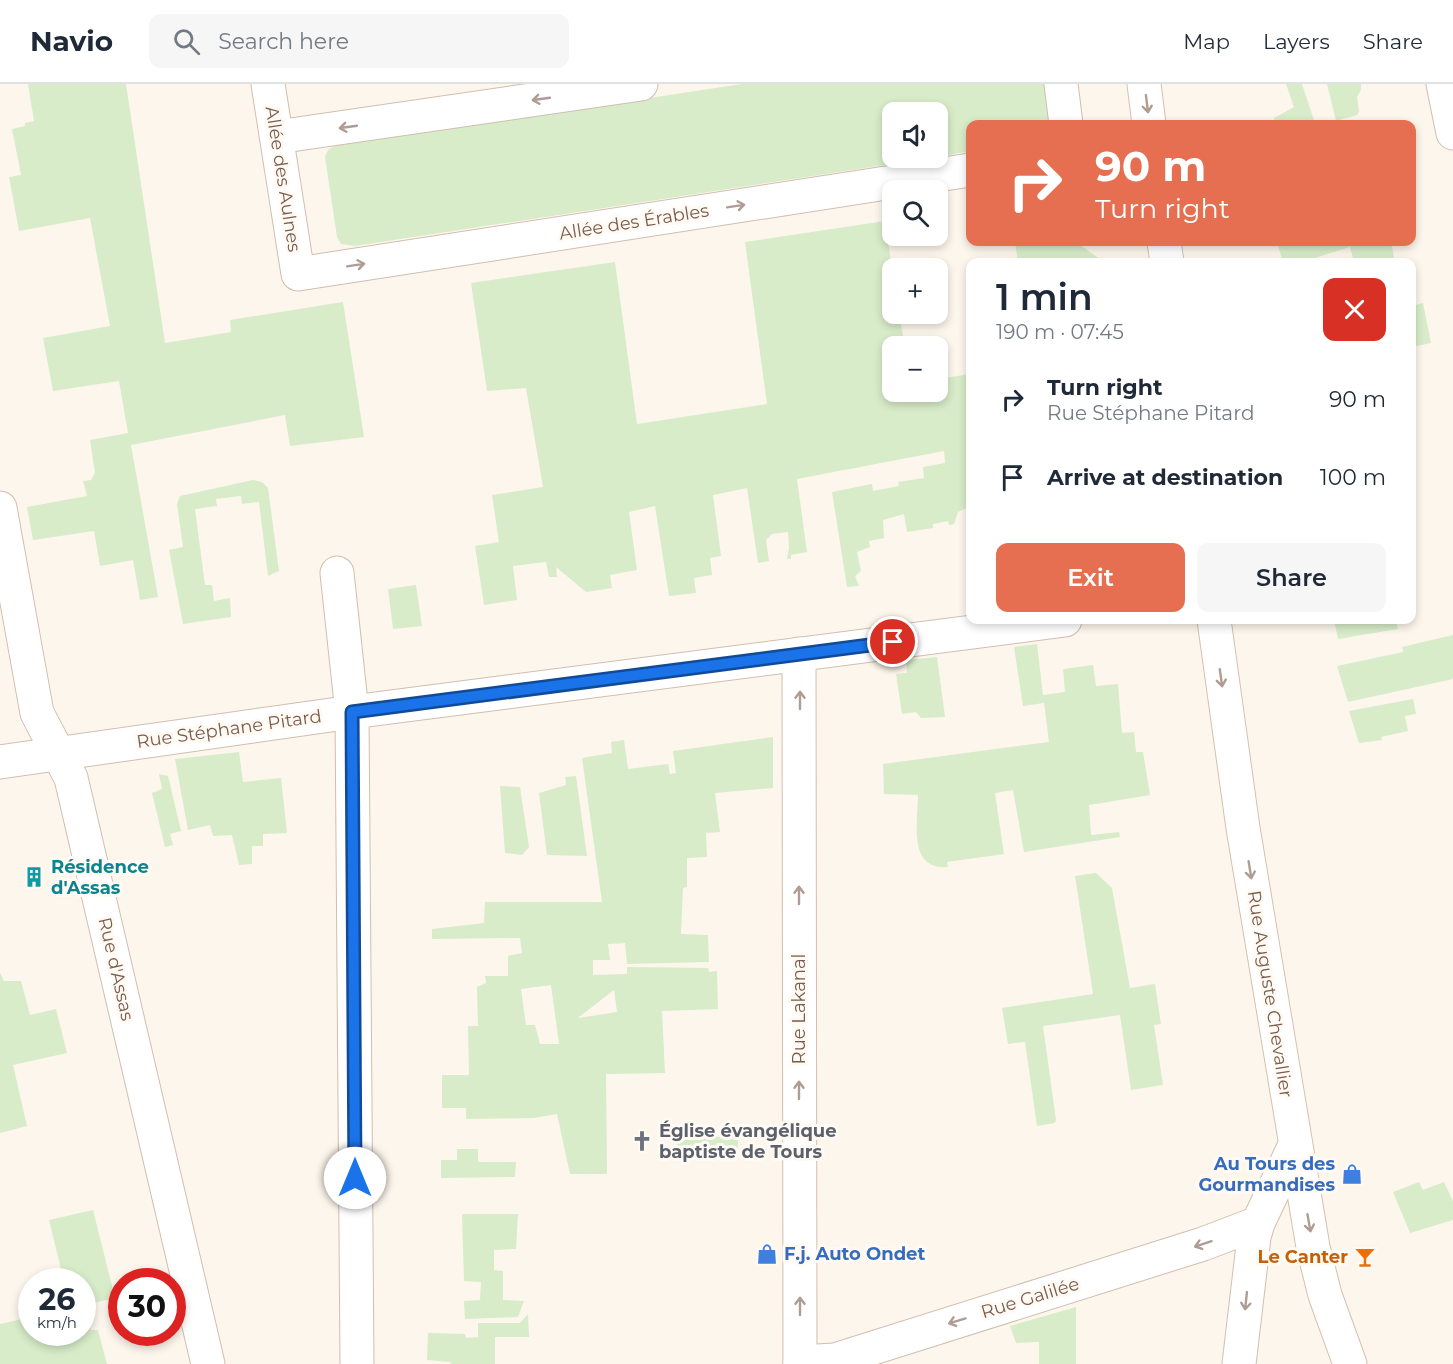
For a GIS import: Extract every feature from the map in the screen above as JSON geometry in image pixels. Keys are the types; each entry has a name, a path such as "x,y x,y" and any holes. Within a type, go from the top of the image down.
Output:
{"street":[{"name":"Allée des Aulnes","path":"268,84 298,274"},
{"path":"277,137 641,84"},
{"path":"1061,84 1066,120"},
{"path":"1144,84 1148,120"},
{"path":"1443,84 1453,133"},
{"name":"Allée des Érables","path":"298,274 966,171"},
{"name":"Rue d'Assas","path":"0,508 37,713 71,778 208,1364"},
{"path":"337,573 352,712 357,1364"},
{"name":"Rue Stéphane Pitard","path":"0,762 352,712 1034,624"},
{"name":"Rue Auguste Chevallier","path":"1215,624 1243,828 1295,1145 1320,1279 1350,1364"},
{"name":"Rue Lakanal","path":"799,654 800,1363"},
{"path":"1239,1364 1252,1252 1258,1223 1295,1145"},
{"name":"Rue Galilée","path":"800,1363 835,1360 1203,1244 1258,1223"}],"green space":[{"path":"28,84 126,84 165,343 231,332 230,320 343,302 364,437 290,446 285,415 131,445 158,597 140,600 133,560 100,566 94,531 33,540 27,507 87,496 83,481 91,480 95,473 90,440 128,433 119,381 53,391 43,338 110,326 90,218 19,231 9,177 21,175 12,129 34,121"},
{"path":"742,84 1047,84 1052,120 966,120 966,152 948,155 948,102 882,102 882,165 355,246 341,244 337,237 325,157 328,150 334,146"},
{"path":"1286,84 1302,84 1314,120 1274,120 1294,107"},
{"path":"1327,84 1361,84 1357,97 1359,111 1357,115 1336,120"},
{"path":"882,221 882,246 889,246 890,258 882,258 882,324 901,324 903,336 882,336 882,402 948,402 948,377 966,375 966,508 958,512 954,524 949,525 948,521 933,524 933,528 907,532 904,514 883,520 884,538 869,541 870,547 857,552 861,571 855,576 859,586 847,587 832,492 872,484 873,491 899,486 898,482 924,478 923,467 945,463 944,451 797,479 807,552 791,555 791,559 787,559 788,532 772,534 766,540 769,561 758,563 747,488 713,495 721,556 710,558 712,575 694,578 696,593 669,596 655,506 629,512 637,570 610,575 612,588 586,592 556,567 557,577 549,577 546,562 513,566 517,600 484,605 475,546 499,542 492,495 543,487 526,388 487,391 471,283 615,262 637,424 767,404 745,242"},
{"path":"1016,246 1082,246 1098,258 1017,258"},
{"path":"1278,246 1392,246 1394,258 1353,258 1350,247 1315,258 1282,258"},
{"path":"1423,303 1431,343 1416,346 1416,305"},
{"path":"253,480 262,482 268,488 279,571 268,576 259,502 242,504 241,496 216,499 217,506 195,509 205,585 212,585 214,601 230,598 231,617 183,624 169,550 183,547 177,504 180,496"},
{"path":"416,585 422,626 393,629 388,589"},
{"path":"1335,624 1397,624 1398,629 1338,639"},
{"path":"1453,635 1453,679 1348,702 1337,666 1403,652 1402,647"},
{"path":"1037,644 1043,695 1065,692 1063,669 1093,665 1096,686 1118,684 1122,733 1134,732 1136,752 1143,752 1150,795 1089,805 1091,835 1119,832 1120,837 1024,852 1013,790 995,793 1004,854 947,862 948,867 935,866 926,861 920,853 917,830 918,795 884,794 883,764 1049,742 1044,703 1023,706 1014,647"},
{"path":"937,657 945,717 921,718 916,712 902,714 896,674 907,673 906,660"},
{"path":"1413,699 1416,714 1405,716 1408,731 1381,737 1382,740 1359,743 1349,711"},
{"path":"773,737 773,788 715,793 720,832 706,833 707,857 687,858 687,887 683,888 681,934 708,935 709,962 627,964 625,943 608,944 610,960 593,960 593,975 627,974 627,967 708,968 709,972 717,971 718,1009 662,1011 665,1073 606,1074 607,1174 570,1174 557,1114 534,1118 466,1119 466,1108 442,1108 442,1075 469,1075 468,1026 478,1026 477,987 486,983 485,976 508,976 508,956 522,953 520,938 432,939 432,929 484,923 485,902 602,902 582,758 612,753 611,742 624,740 628,769 668,764 670,774 676,773 673,751","holes":["551,985 559,1044 540,1044 535,1025 526,1025 521,989","614,990 617,1012 578,1018 579,1017"]},
{"path":"239,752 243,782 281,778 287,833 263,834 263,846 252,846 252,864 239,865 232,835 213,836 210,825 188,830 175,759"},
{"path":"159,774 168,776 181,831 170,834 173,845 165,847 152,793 162,789"},
{"path":"576,776 587,856 547,855 539,793 566,785 565,777"},
{"path":"500,786 520,787 529,847 522,855 505,853"},
{"path":"1096,873 1112,888 1130,988 1155,984 1161,1024 1154,1025 1163,1085 1131,1090 1120,1015 1043,1026 1056,1120 1055,1123 1037,1126 1025,1042 1008,1044 1002,1008 1093,994 1075,876"},
{"path":"0,973 4,981 21,981 30,1015 56,1009 67,1053 13,1065 27,1126 0,1133"},
{"path":"677,1128 716,1128 717,1137 739,1133 737,1152 732,1153 732,1157 677,1155"},
{"path":"457,1149 478,1149 478,1162 516,1162 515,1177 441,1178 441,1160 457,1160"},
{"path":"1419,1182 1423,1190 1444,1182 1453,1201 1453,1220 1410,1233 1393,1192"},
{"path":"93,1210 108,1270 108,1300 96,1302 96,1268 61,1268 49,1220"},
{"path":"462,1214 518,1214 516,1249 494,1250 494,1270 503,1271 503,1300 524,1301 518,1317 465,1319 464,1301 480,1300 481,1282 464,1281"},
{"path":"1076,1307 1076,1364 1039,1364 1039,1342 1016,1343 1010,1326"},
{"path":"528,1314 529,1337 495,1337 495,1364 451,1364 450,1362 427,1360 428,1333 465,1334 466,1338 478,1337 478,1323 520,1323"},
{"path":"18,1320 18,1346 96,1346 96,1330 98,1330 107,1364 0,1364 0,1324"}],"place":[{"name":"Résidence d'Assas","path":"34,877"},
{"name":"Église évangélique baptiste de Tours","path":"642,1141"},
{"name":"Au Tours des Gourmandises","path":"1352,1174"},
{"name":"F.j. Auto Ondet","path":"767,1254"},
{"name":"Le Canter","path":"1365,1257"}],"route":[{"path":"355,1178 352,712 893,642"}]}
